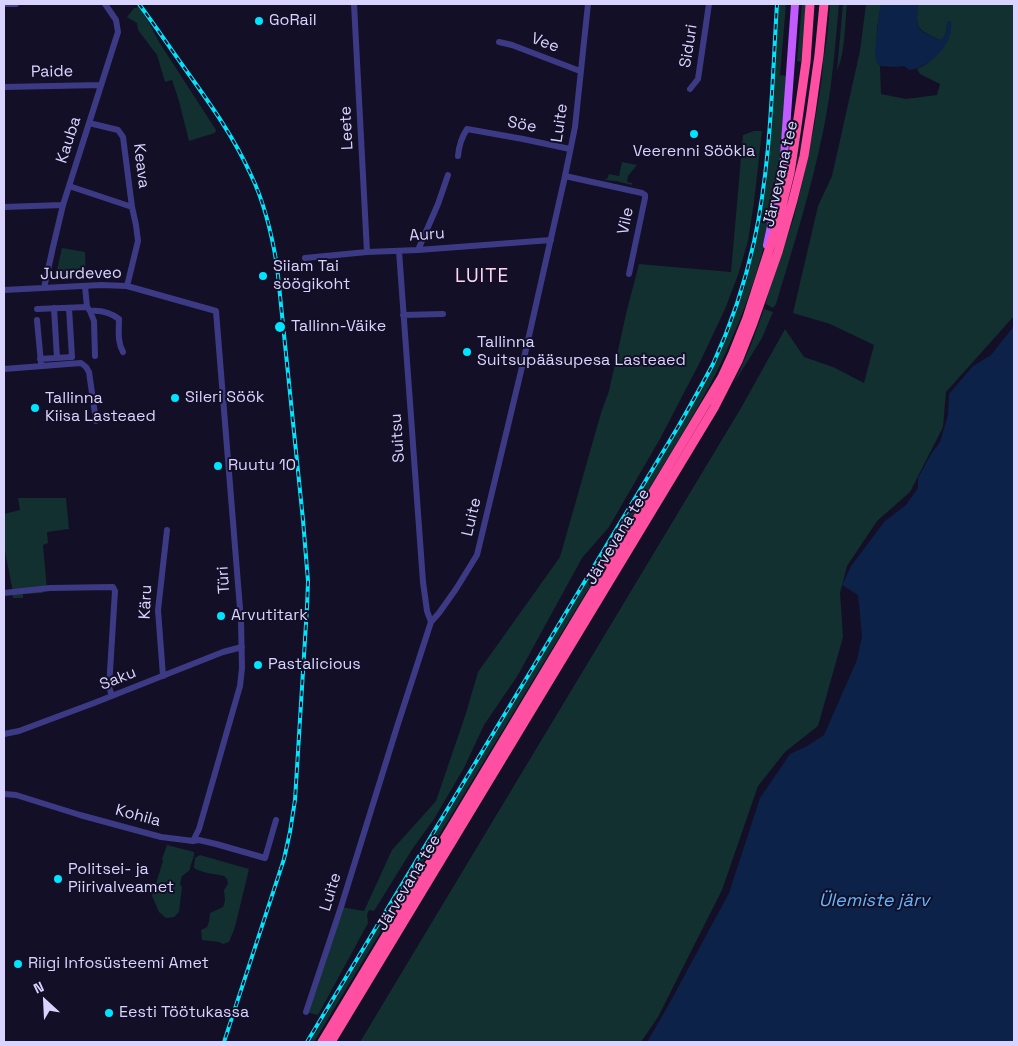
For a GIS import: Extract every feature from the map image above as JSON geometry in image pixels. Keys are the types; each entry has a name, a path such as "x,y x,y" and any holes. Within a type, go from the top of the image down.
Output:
{"highway":[{"name":"Järvevana tee","path":"322,1042 722,377 747,318 778,222 790,173 806,62 810,4"},
{"name":"Järvevana tee","path":"331,1042 709,416 738,361 778,252 802,165 819,55 824,4"}],"main road":[{"name":"Järvevana tee","path":"758,280 783,170 795,4"}],"street":[{"path":"4,4 16,4"},
{"name":"Kauba","path":"44,288 63,205 118,32 116,20 105,4"},
{"name":"Leete","path":"354,4 367,252"},
{"name":"Luite","path":"306,1012 431,622 456,589 477,555 551,240 575,127 588,4"},
{"name":"Siduri","path":"690,90 698,79 709,4"},
{"name":"Vee","path":"499,42 580,71"},
{"name":"Paide","path":"4,87 101,85"},
{"name":"Keava","path":"89,123 118,130 123,137 138,241 127,286"},
{"name":"Söe","path":"458,156 459,144 467,129 570,149"},
{"path":"418,250 448,175"},
{"name":"Vile","path":"565,176 645,195 629,274"},
{"name":"Keava","path":"69,186 132,207"},
{"path":"4,207 63,205"},
{"name":"Auru","path":"305,258 551,240"},
{"name":"Suitsu","path":"399,251 423,582 427,611 431,622"},
{"name":"Juurdeveo","path":"4,290 111,285 127,286 216,311"},
{"path":"85,286 88,309 94,321 95,356"},
{"path":"54,308 57,358"},
{"path":"4,369 41,363 57,358 72,357 69,308"},
{"path":"37,309 88,309 116,316 118,319 120,346 123,352"},
{"name":"Türi","path":"193,841 199,829 240,686 242,668 234,536 216,311"},
{"path":"403,315 443,314"},
{"path":"37,320 41,363"},
{"path":"41,363 81,364 86,367 89,372 96,421"},
{"name":"Käru","path":"163,676 158,610 167,530"},
{"path":"4,593 50,588 113,587 115,591 110,687 112,696"},
{"name":"Saku","path":"4,734 19,731 223,652 242,647"},
{"name":"Kohila","path":"4,794 16,795 161,837 199,840 265,858 276,820"}],"green space":[{"path":"779,4 786,4 780,75 786,76 783,135 776,193 754,281 724,356 685,429 314,1042 310,1042 638,497 713,368 746,283 766,187"},
{"path":"802,4 806,4 801,62 797,61"},
{"path":"830,4 839,4 826,116 807,197 776,304 773,308 766,304 794,217 804,175 822,78"},
{"path":"843,4 847,4 844,38 842,56 837,70"},
{"path":"866,4 881,4 877,29 876,61 880,66 881,94 906,99 937,95 940,84 920,74 917,69 928,63 948,40 947,21 946,34 941,40 926,33 919,27 917,4 1014,4 1014,316 946,392 943,427 910,492 877,521 847,566 840,593 843,637 818,726 785,752 758,786 722,890 658,1017 641,1042 360,1042 741,408 785,329 804,357 833,367 864,383 874,345 830,324 793,313 818,206 832,176 860,51"},
{"path":"139,7 159,42 216,130 215,133 189,141 172,80 165,82 157,55 138,30 137,23 127,17 134,8"},
{"path":"754,131 762,131 748,241 725,309 701,360 661,437 609,527 582,558 518,675 484,725 464,768 434,819 413,848 374,911 369,910 367,915 368,923 318,1015 306,1012 341,907 364,911 392,850 436,801 478,672 560,557 609,391 639,264 731,272 743,135"},
{"path":"622,162 637,165 628,176 627,182 632,183 632,185 603,180 607,179 609,174 619,176"},
{"path":"62,248 85,252 86,278 55,279"},
{"path":"764,309 773,312 762,338 734,383 751,345"},
{"path":"18,498 66,498 69,529 47,532 48,543 43,545 47,590 43,590 43,593 23,594 23,598 13,598 4,546 4,514 20,510"},
{"path":"167,845 194,852 194,854 190,870 182,876 179,912 174,917 166,918 159,912 152,896"},
{"path":"200,855 249,869 235,927 229,942 223,944 202,940 201,930 207,927 210,913 223,907 225,901 224,890 228,884 227,879 224,876 194,868 195,858"}],"water":[{"path":"881,4 917,4 918,26 924,32 940,40 947,29 947,21 951,21 951,30 945,46 933,59 917,68 909,70 904,66 880,66 876,61 875,53"},
{"name":"Ülemiste järv","path":"1014,326 1014,1042 647,1042 729,893 760,798 790,754 824,735 857,660 862,636 858,595 842,585 851,566 885,521 906,505 918,488 918,478 940,442 948,415 949,394 973,366 991,355"}],"railway":[{"path":"139,4 228,132 244,160 264,208 277,266 308,581 295,800 290,832 284,859 224,1042"},
{"path":"307,1042 678,427 713,364 732,319 742,288 760,213 770,123 777,4"}],"place":[{"name":"GoRail","path":"259,21"},
{"name":"Veerenni Söökla","path":"694,134"},
{"name":"Siiam Tai söögikoht","path":"263,276"},
{"name":"Tallinn-Väike","path":"280,327"},
{"name":"Tallinna Suitsupääsupesa Lasteaed","path":"467,352"},
{"name":"Sileri Söök","path":"175,398"},
{"name":"Tallinna Kiisa Lasteaed","path":"35,408"},
{"name":"Ruutu 10","path":"218,466"},
{"name":"Arvutitark","path":"221,616"},
{"name":"Pastalicious","path":"258,665"},
{"name":"Politsei- ja Piirivalveamet","path":"58,879"},
{"name":"Riigi Infosüsteemi Amet","path":"18,964"},
{"name":"Eesti Töötukassa","path":"109,1013"}],"district":[{"name":"LUITE","path":"482,277"}]}
